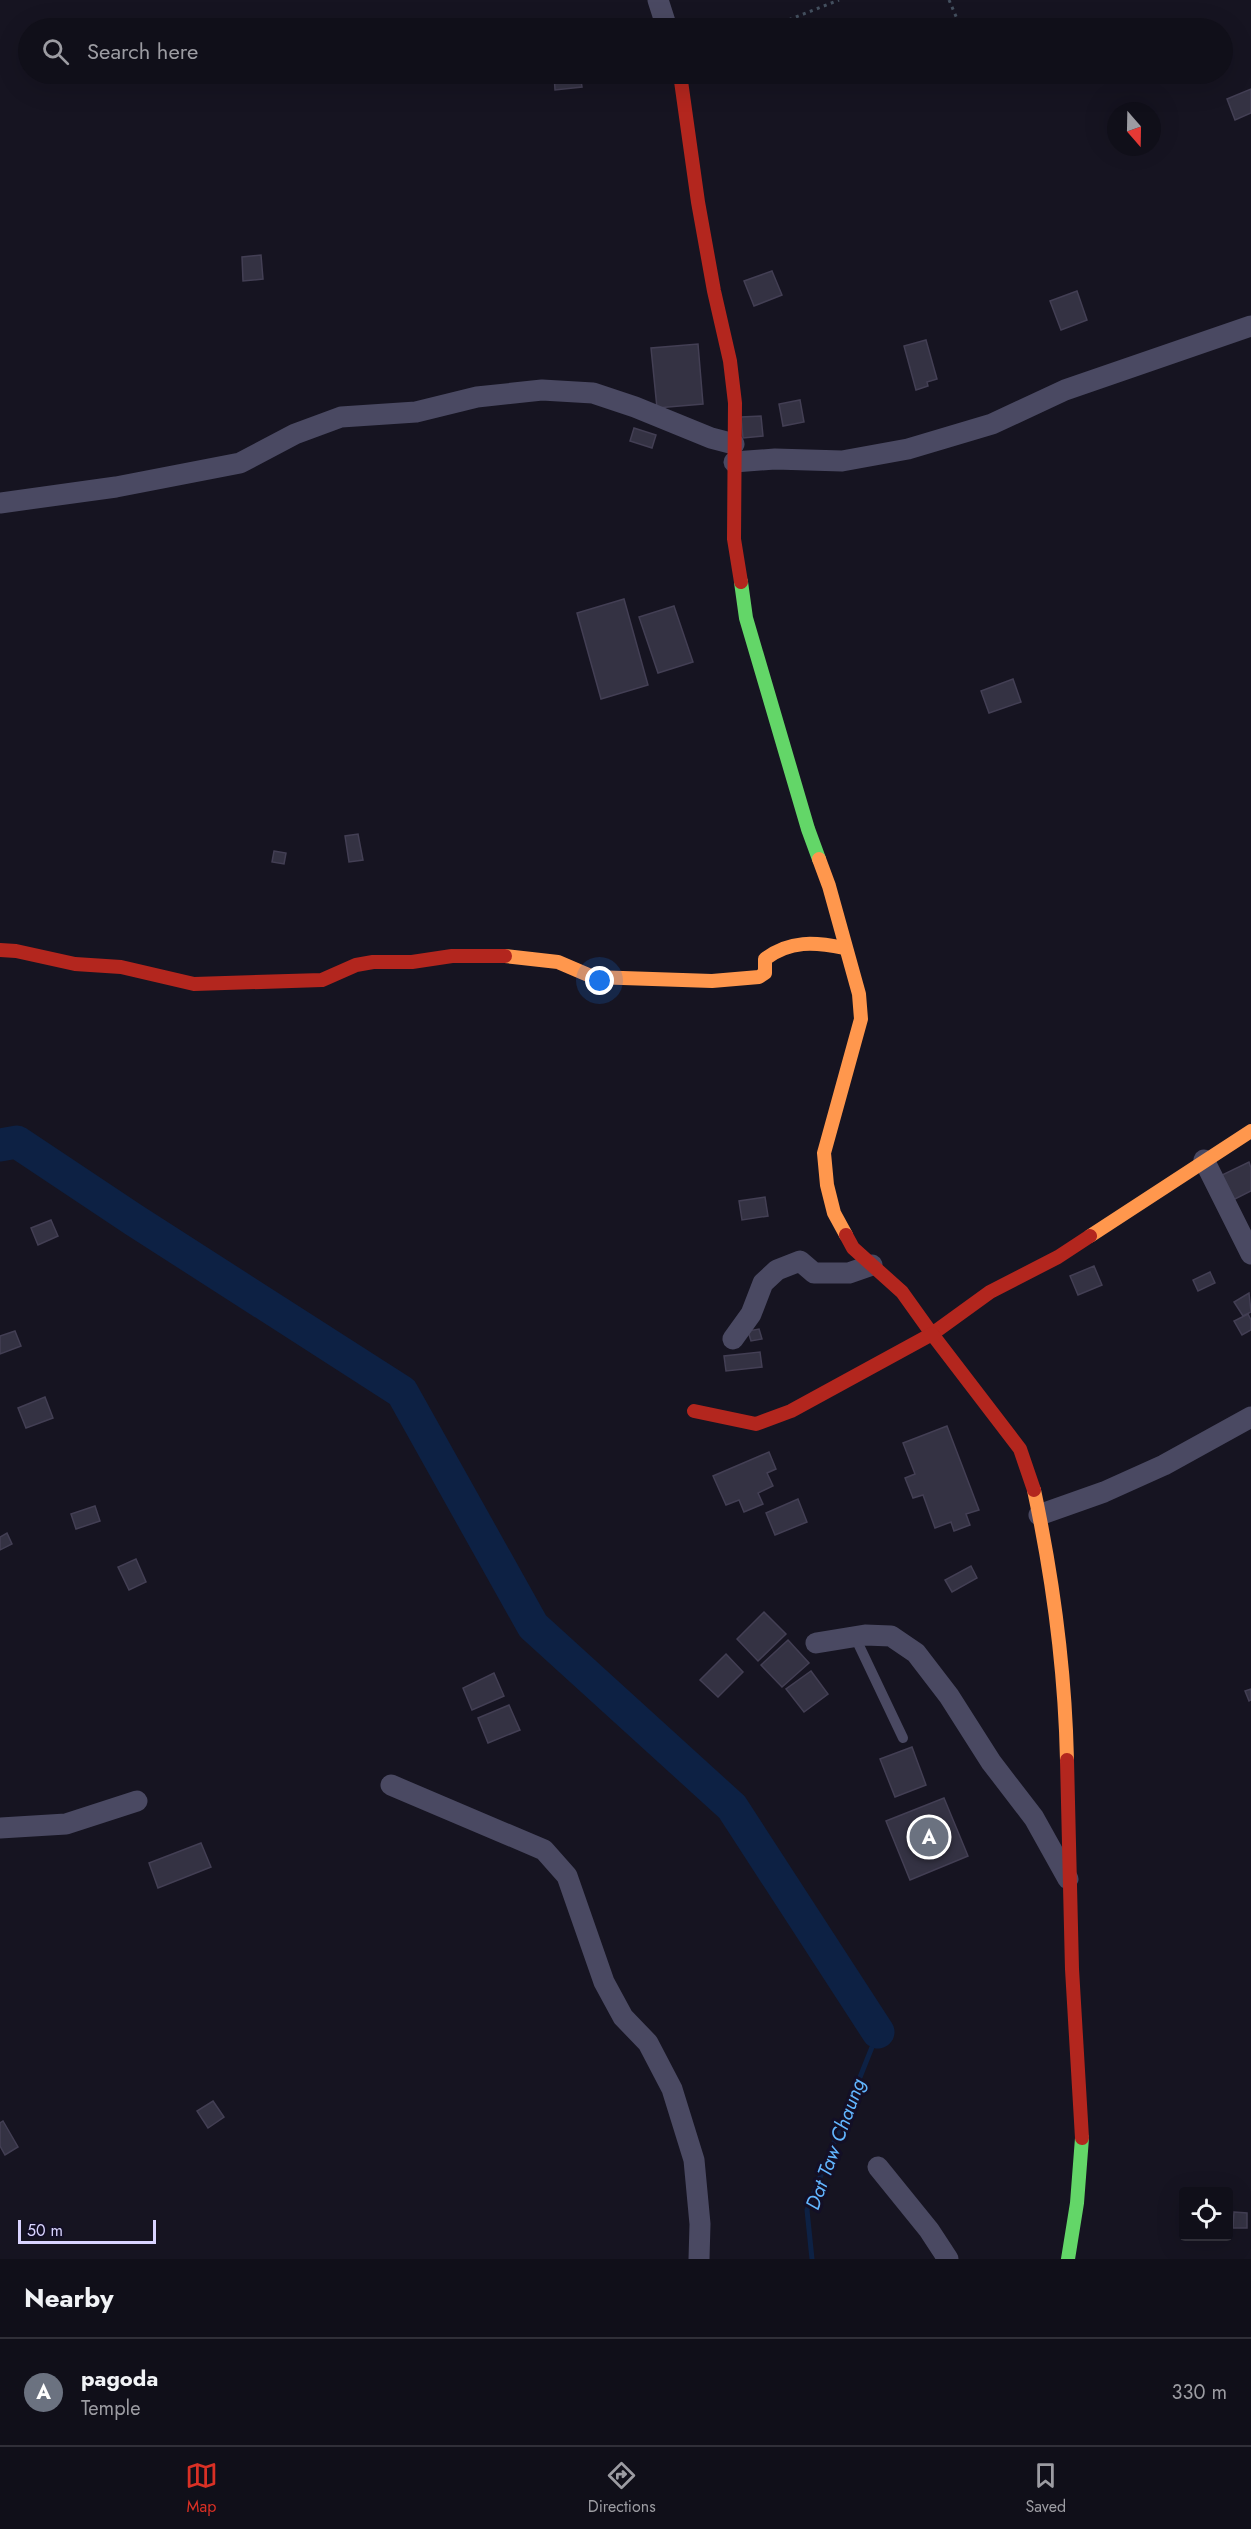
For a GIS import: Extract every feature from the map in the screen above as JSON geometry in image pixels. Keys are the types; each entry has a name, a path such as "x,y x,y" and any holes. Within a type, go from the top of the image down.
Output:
{"street":[{"path":"658,0 664,18"},
{"path":"681,84 698,202 714,291 730,361 735,404 734,539 746,618 808,828 829,886 844,948 859,994 861,1019 824,1153 827,1185 834,1213 853,1248 902,1292 1020,1449 1032,1481 1049,1559 1061,1656 1067,1751 1072,1969 1082,2133 1077,2203 1068,2259"},
{"path":"0,503 116,488 240,464 295,434 341,417 416,412 477,397 542,390 593,393 635,407 711,438 734,453 775,459 842,461 908,449 992,423 1065,390 1251,326"},
{"path":"0,950 16,951 75,964 121,967 194,984 223,984 322,980 356,965 373,962 412,962 452,956 515,956 558,962 593,977 712,981 759,977 765,973 765,958 775,950 797,942 844,948"},
{"path":"694,1411 756,1424 791,1411 932,1334 990,1292 1058,1257 1251,1131"},
{"path":"1204,1160 1251,1254"},
{"path":"733,1339 751,1314 763,1283 777,1270 800,1261 814,1273 849,1273 872,1265"},
{"path":"1039,1515 1104,1492 1164,1465 1251,1417"},
{"path":"816,1643 855,1637 891,1636 916,1653 949,1696 991,1762 1034,1818 1070,1882"},
{"path":"391,1785 544,1850 567,1876 604,1982 623,2017 648,2043 672,2089 694,2160 700,2224 699,2259"},
{"path":"0,1828 66,1824 137,1801"},
{"path":"878,2167 948,2259"}],"lane":[{"path":"855,1637 903,1738"}],"path":[{"path":"793,18 839,0"},
{"path":"949,0 957,18"}],"building":[{"path":"555,84 582,84 582,87 555,90"},
{"path":"1251,89 1251,113 1235,120 1227,99"},
{"path":"261,255 263,279 243,281 242,257"},
{"path":"772,271 782,295 754,306 744,281"},
{"path":"1077,291 1087,320 1061,330 1050,301"},
{"path":"926,340 937,379 927,382 928,386 916,390 904,346"},
{"path":"698,344 703,404 657,408 651,348"},
{"path":"800,400 804,422 783,426 779,404"},
{"path":"761,416 763,436 743,438 741,417"},
{"path":"634,428 656,435 652,448 630,441"},
{"path":"624,599 648,685 601,699 577,613"},
{"path":"674,606 693,662 658,673 639,617"},
{"path":"1013,679 1021,702 989,713 981,691"},
{"path":"358,834 363,860 349,862 345,836"},
{"path":"274,851 286,853 284,864 272,862"},
{"path":"1249,1162 1251,1191 1233,1200 1222,1175"},
{"path":"765,1197 768,1216 742,1220 739,1201"},
{"path":"51,1220 58,1236 38,1245 31,1228"},
{"path":"1094,1266 1102,1285 1078,1295 1070,1276"},
{"path":"1210,1272 1215,1283 1198,1291 1193,1280"},
{"path":"1249,1293 1251,1312 1243,1316 1234,1302"},
{"path":"1248,1314 1251,1320 1251,1330 1242,1335 1234,1321"},
{"path":"759,1329 762,1339 751,1341 748,1331"},
{"path":"15,1331 21,1346 0,1354 0,1336"},
{"path":"760,1352 762,1367 726,1371 724,1356"},
{"path":"45,1397 53,1418 26,1428 18,1408"},
{"path":"947,1426 979,1510 966,1514 970,1525 954,1531 951,1522 935,1528 923,1495 913,1498 905,1478 915,1474 903,1443"},
{"path":"769,1452 776,1469 767,1473 773,1486 758,1493 763,1504 744,1512 739,1500 726,1505 713,1476"},
{"path":"798,1499 807,1522 775,1535 766,1513"},
{"path":"95,1506 100,1521 76,1529 71,1514"},
{"path":"7,1533 12,1544 0,1550 0,1537"},
{"path":"136,1559 146,1582 129,1590 118,1567"},
{"path":"971,1566 977,1578 952,1592 945,1580"},
{"path":"764,1612 786,1634 758,1661 737,1639"},
{"path":"788,1640 809,1663 782,1687 761,1665"},
{"path":"726,1654 743,1672 718,1697 700,1680"},
{"path":"811,1671 828,1694 804,1712 786,1689"},
{"path":"494,1673 504,1696 472,1710 463,1688"},
{"path":"1251,1689 1251,1700 1249,1701 1245,1691"},
{"path":"509,1705 520,1730 488,1743 478,1718"},
{"path":"912,1747 926,1785 895,1797 880,1759"},
{"path":"944,1798 968,1856 910,1880 886,1821"},
{"path":"201,1843 211,1867 158,1888 149,1863"},
{"path":"213,2101 224,2117 208,2128 197,2111"},
{"path":"3,2121 18,2147 5,2155 0,2146 0,2123"},
{"path":"1234,2212 1247,2213 1247,2228 1233,2228"}],"waterway":[{"path":"0,1145 17,1142 402,1392 533,1626 732,1807 878,2032"},
{"name":"Dat Taw Chaung","path":"812,2259 807,2210 878,2032"}],"traffic: fast":[{"path":"741,582 746,618 808,829 819,859"},
{"path":"1068,2259 1077,2203 1082,2138"}],"traffic: slow":[{"path":"819,859 829,886 859,994 861,1019 824,1153 827,1185 834,1213 846,1235"},
{"path":"505,956 558,962 593,977 712,981 759,977 765,973 765,959 784,948 803,944 844,948"},
{"path":"1090,1236 1251,1131"},
{"path":"1034,1490 1057,1624 1064,1692 1067,1760"}],"traffic: jam":[{"path":"681,84 698,202 714,291 730,361 735,403 734,539 741,582"},
{"path":"0,950 16,951 75,964 121,967 194,984 322,980 356,965 373,962 412,962 452,956 505,956"},
{"path":"846,1235 853,1248 902,1292 932,1334 990,1292 1058,1257 1090,1236"},
{"path":"694,1411 756,1424 791,1411 932,1334 1020,1449 1034,1490"},
{"path":"1067,1760 1072,1969 1082,2138"}],"place":[{"name":"pagoda","path":"929,1837"}]}
